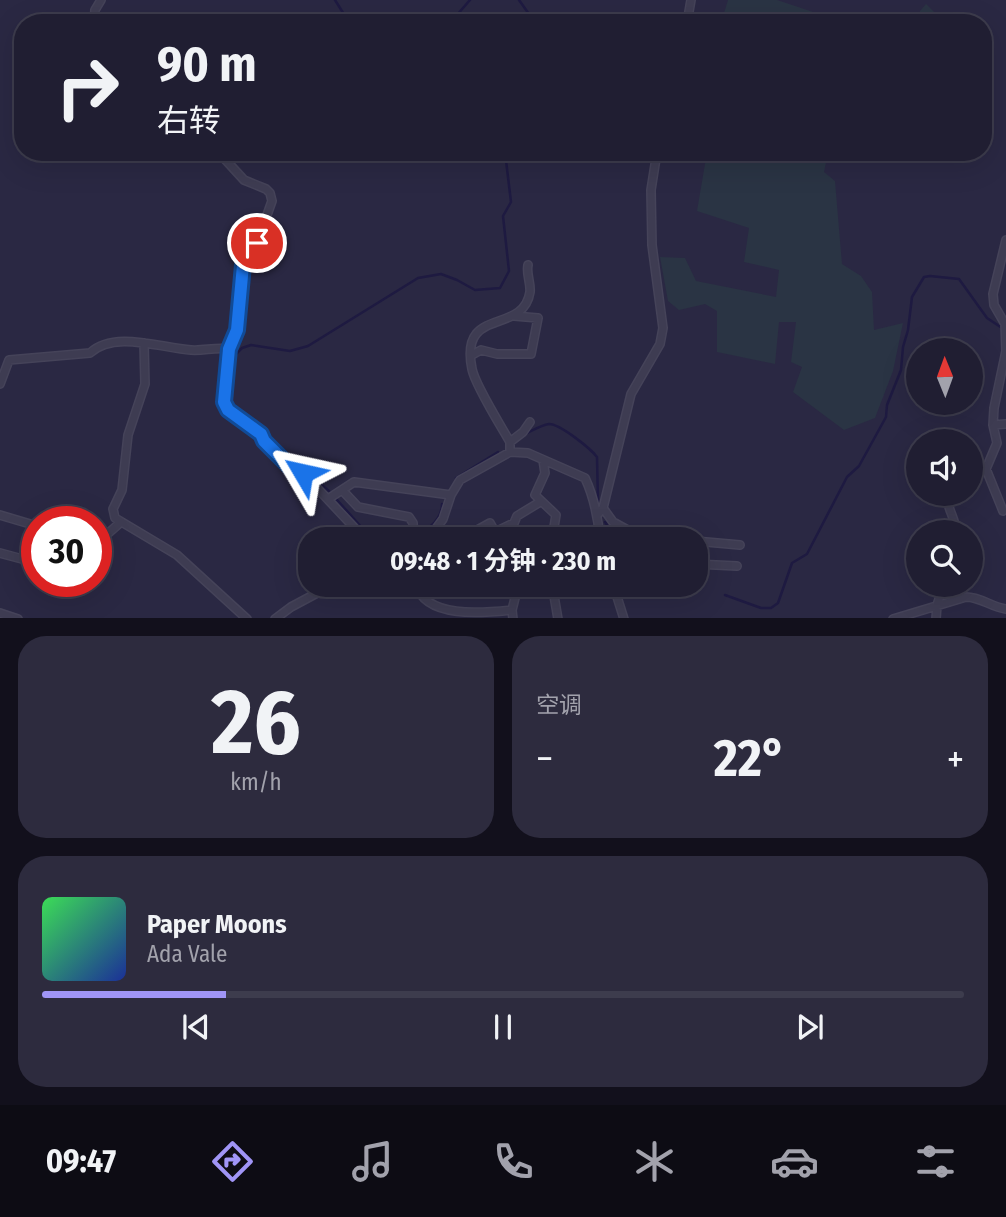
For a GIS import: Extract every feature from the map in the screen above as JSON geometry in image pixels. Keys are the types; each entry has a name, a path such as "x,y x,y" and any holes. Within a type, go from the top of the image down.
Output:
{"street":[{"path":"227,161 244,180 266,189 272,201 257,243 243,265 237,330 229,349 223,391 228,410 261,434 264,441 293,470 303,473 334,495 358,507 409,517 413,527"},
{"path":"600,527 601,511 631,394 660,344 663,328 652,245 651,190 656,161"},
{"path":"1003,511 986,469 997,443 993,425 994,408 1006,351 1005,329 994,305 993,294 1006,240"},
{"path":"514,316 521,310 530,291 526,275 528,265"},
{"path":"472,355 481,350 497,354 531,354 538,318 514,316 482,326 473,337 472,355 472,371 510,442 510,452"},
{"path":"0,384 9,360 90,353 96,346 108,342 145,343 190,350 216,347 229,349"},
{"path":"145,343 145,384 128,435 122,490 113,509 115,518 177,555 247,618"},
{"path":"510,442 523,432 530,422"},
{"path":"993,425 1006,424"},
{"path":"997,443 1006,440"},
{"path":"437,527 460,481 510,452 528,453 585,478 591,490 594,507 622,527"},
{"path":"543,460 545,473 536,495 555,515 554,527"},
{"path":"334,495 355,482 451,495"},
{"path":"334,495 338,513 353,527"},
{"path":"508,527 517,516 540,502"},
{"path":"0,515 21,521"},
{"path":"112,530 121,522"},
{"path":"708,542 740,545"},
{"path":"0,553 21,559"},
{"path":"708,565 737,566"},
{"path":"275,618 310,597"},
{"path":"421,597 437,607 458,614 512,614"},
{"path":"554,597 558,618"},
{"path":"617,597 624,618"},
{"path":"936,618 940,597"},
{"path":"893,618 977,597 994,606 1006,608"},
{"path":"283,618 287,609"},
{"path":"0,613 19,618"}],"shaded area":[{"path":"728,0 777,0 816,13 816,14 724,14"},
{"path":"926,4 936,14 920,14"},
{"path":"705,161 826,161 824,172 835,181 842,264 861,276 872,292 874,330 903,323 893,371 875,418 844,430 793,392 802,367 791,362 796,322 779,322 775,364 717,352 717,311 705,304 679,310 668,301 660,257 685,258 696,281 776,297 779,270 744,262 749,228 697,211"}],"waterway":[{"path":"335,0 344,14"},
{"path":"458,14 470,0"},
{"path":"519,0 529,14"},
{"path":"361,527 329,491 270,442 261,428 235,409 229,387 234,356 242,348 251,345 290,351 308,346 418,278 441,274 475,290 500,288 509,271 503,216 511,202 506,161"},
{"path":"725,595 761,608 771,608 778,603 792,563 807,554 847,477 859,466 886,417 887,405 901,370 912,297 924,277 959,279 987,318 1002,328"},
{"path":"527,433 549,424 554,425 575,437 593,453 597,457 598,502"},
{"path":"456,478 498,452"},
{"path":"430,527 439,517 442,504"},
{"path":"605,522 609,527"}],"route":[{"path":"257,243 243,265 237,330 229,349 224,402 228,410 261,434 264,441 293,470 303,473"}]}
